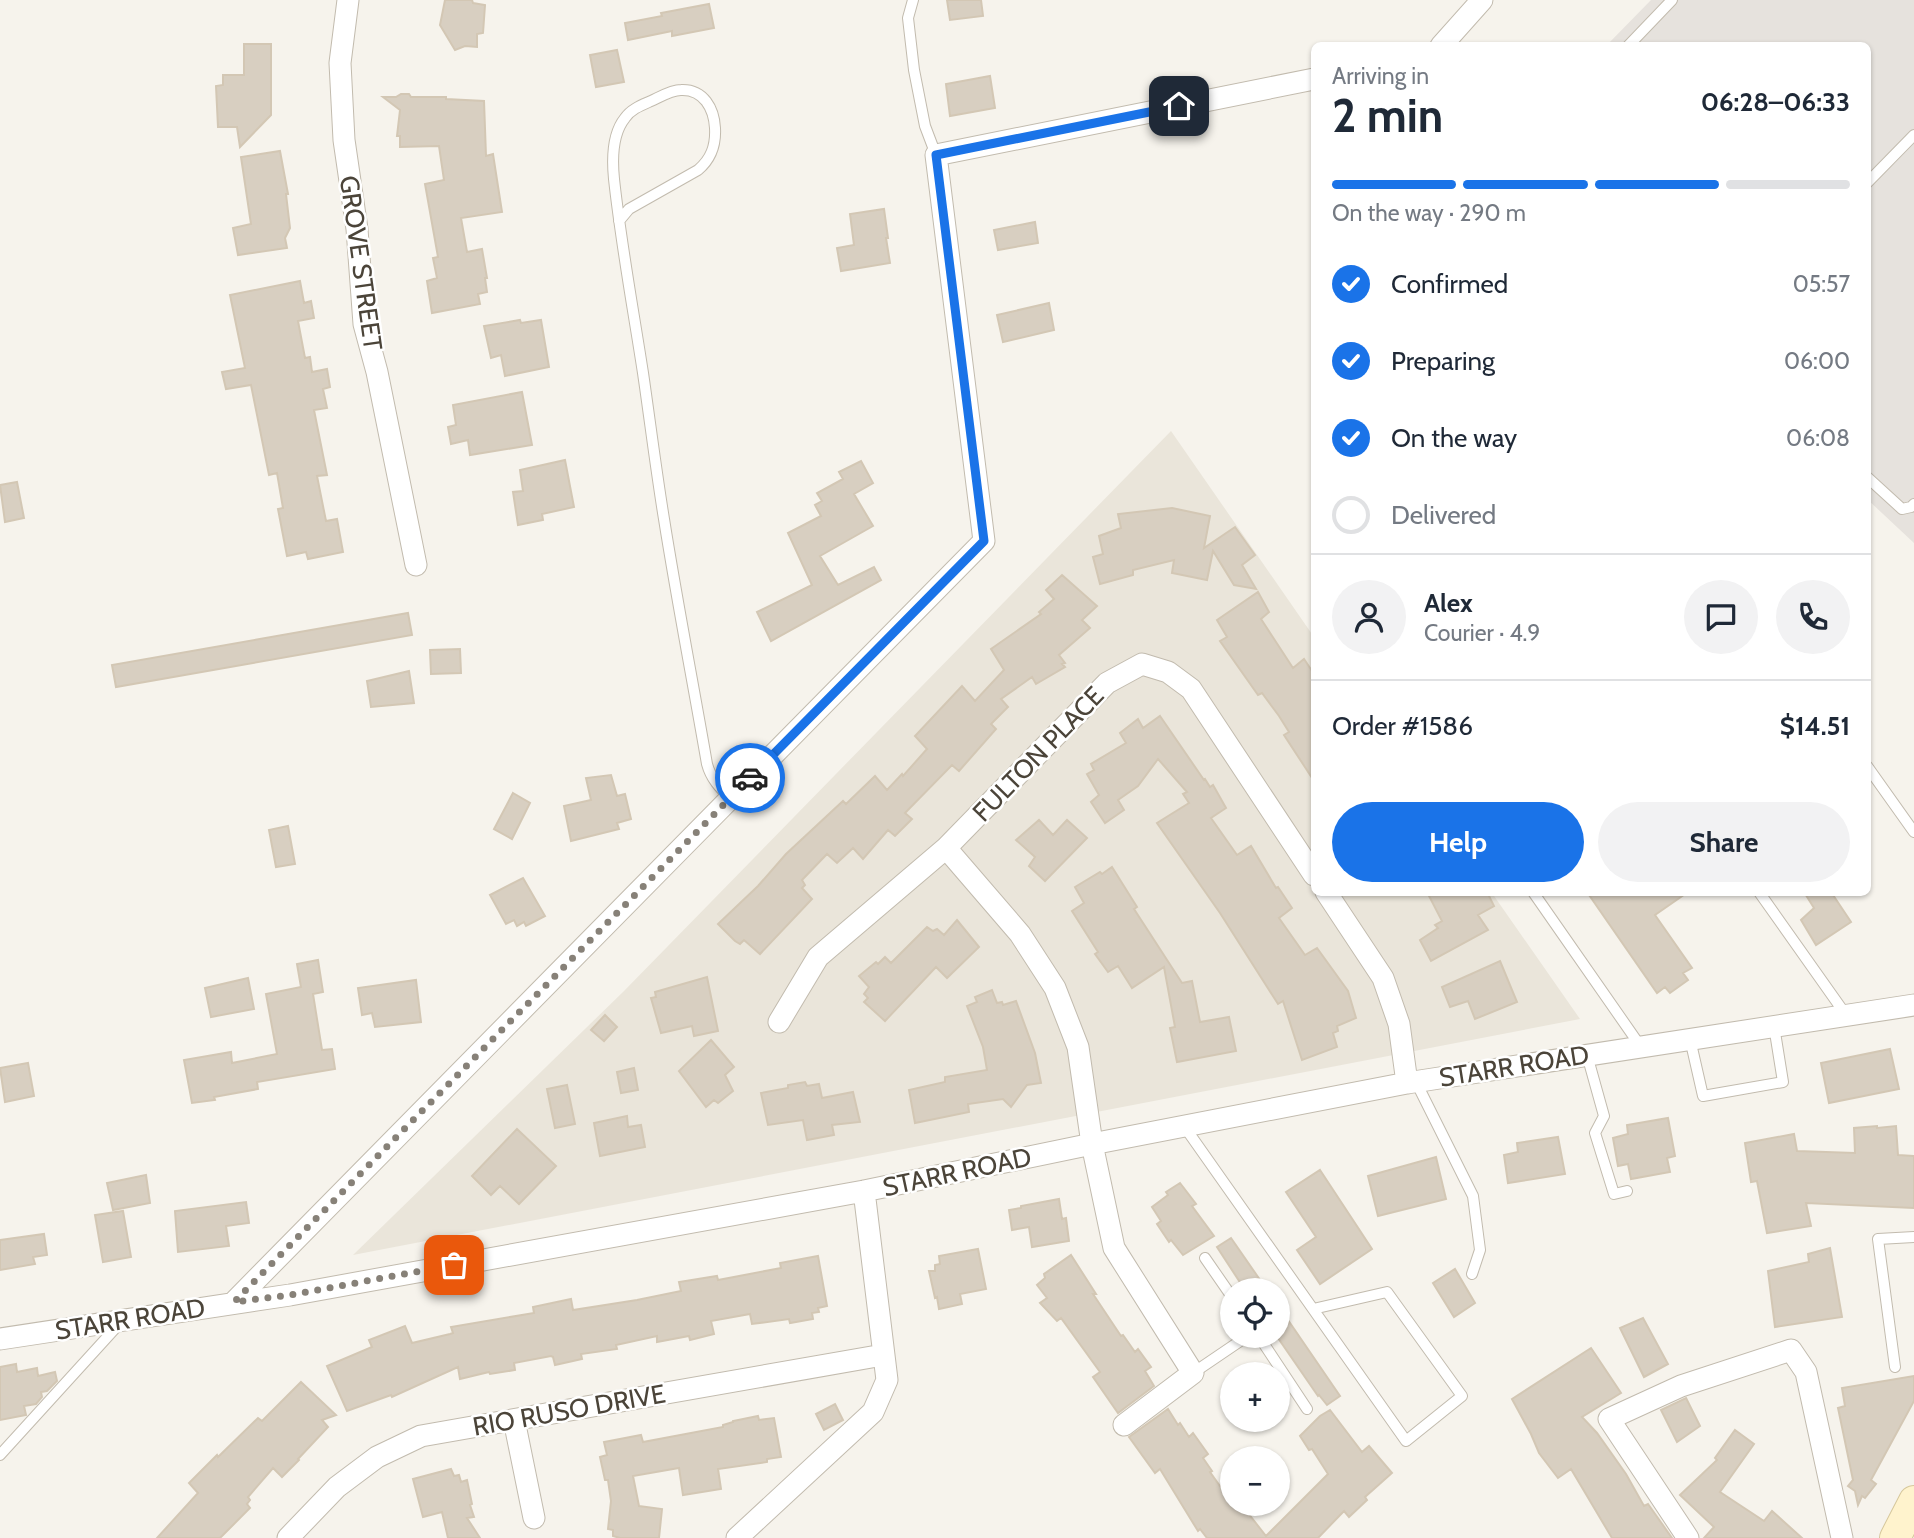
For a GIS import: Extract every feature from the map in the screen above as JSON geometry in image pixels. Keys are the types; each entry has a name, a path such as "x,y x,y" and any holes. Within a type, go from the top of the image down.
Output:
{"main road":[{"path":"1895,1538 1914,1502"}],"street":[{"name":"GROVE STREET","path":"348,0 340,62 344,140 357,229 364,324 377,372 416,565"},
{"path":"1445,42 1482,0"},
{"path":"234,1302 984,541 936,155 1311,80"},
{"name":"FULTON PLACE","path":"779,1022 818,957 946,848 1107,683 1142,664 1168,673 1191,689 1311,870"},
{"path":"946,848 1020,934 1055,988 1078,1048 1093,1144 1114,1248 1193,1373 1124,1425"},
{"path":"1329,896 1383,978 1399,1024 1411,1082"},
{"name":"STARR ROAD","path":"0,1339 290,1295 864,1191 1411,1082 1914,1005"},
{"path":"737,1538 873,1412 887,1380 864,1191"},
{"path":"1688,1538 1609,1419 1681,1386 1791,1350 1806,1372 1842,1538"},
{"name":"RIO RUSO DRIVE","path":"288,1538 337,1487 377,1457 421,1436 883,1355"},
{"path":"514,1420 534,1518"}],"lane":[{"path":"1632,42 1672,0"},
{"path":"913,1 908,18 914,70 925,125 936,155"},
{"path":"619,220 629,209 706,163 716,136 715,120 706,99 683,89 637,107 625,118 612,156 619,220 664,520 707,764 709,774 730,798"},
{"path":"1871,179 1914,135"},
{"path":"1871,481 1902,509 1914,504"},
{"path":"1871,772 1914,832"},
{"path":"1536,896 1640,1047"},
{"path":"1762,896 1846,1016"},
{"path":"1690,1040 1703,1096 1783,1082 1774,1026"},
{"path":"1587,1055 1604,1116 1595,1133 1614,1194 1627,1191"},
{"path":"1411,1082 1473,1196 1480,1250 1472,1274"},
{"path":"1184,1126 1406,1441 1462,1396 1387,1292 1313,1309"},
{"path":"1895,1367 1878,1239 1914,1237"},
{"path":"1205,1258 1220,1280"},
{"path":"0,1455 123,1320"},
{"path":"1193,1373 1230,1348"},
{"path":"1267,1348 1307,1409"}],"shaded area":[{"path":"1651,0 1914,0 1914,543 1871,503 1871,42 1610,42"},
{"path":"1171,431 1311,633 1311,896 1494,896 1580,1019 353,1255 624,991"}],"building":[{"path":"445,0 472,0 473,3 485,5 483,33 477,34 477,47 465,46 455,50 440,25"},
{"path":"947,0 981,0 983,16 950,20"},
{"path":"709,4 714,28 672,36 672,31 628,40 625,23"},
{"path":"244,44 271,44 271,115 240,147 237,127 218,127 216,86 223,85 223,75 244,75"},
{"path":"617,50 624,82 596,87 590,55"},
{"path":"990,76 995,108 950,116 946,84"},
{"path":"409,94 411,97 484,101 486,156 493,154 502,212 461,218 467,252 482,249 487,292 478,294 480,304 432,313 427,281 437,278 433,258 438,257 425,184 444,180 439,146 400,147 400,136 397,136 400,110 383,97 396,97"},
{"path":"280,151 288,194 290,228 285,238 287,248 238,255 233,228 251,224 241,157"},
{"path":"884,209 890,263 841,271 837,248 854,245 850,214"},
{"path":"1035,222 1038,243 998,250 994,230"},
{"path":"300,281 304,303 311,301 314,318 298,321 305,358 310,357 312,372 327,369 330,387 323,389 327,408 314,410 327,475 317,476 326,521 337,519 343,552 308,559 306,552 287,556 278,509 283,508 277,473 269,475 251,385 226,389 222,372 245,368 230,295"},
{"path":"1049,303 1054,330 1003,342 997,315"},
{"path":"520,320 521,323 541,320 549,367 505,376 501,355 491,358 484,326"},
{"path":"522,392 532,445 470,455 468,440 451,444 448,427 456,425 453,405"},
{"path":"565,460 574,507 542,514 543,520 518,525 513,492 523,491 520,470"},
{"path":"861,461 873,483 854,494 873,526 820,556 838,585 874,567 881,580 771,641 757,612 812,585 788,533 821,516 815,505 822,501 817,493 843,479 839,472"},
{"path":"17,482 24,518 5,522 0,485"},
{"path":"1172,508 1210,516 1204,548 1235,527 1255,555 1242,565 1256,589 1234,585 1213,551 1207,580 1172,573 1174,560 1133,570 1133,575 1100,584 1093,557 1103,554 1099,536 1121,528 1118,514"},
{"path":"1062,575 1097,606 1082,620 1090,628 1059,655 1065,667 1036,684 1032,677 1001,699 1008,707 991,724 996,729 959,771 952,765 905,813 912,819 895,836 888,830 863,859 853,848 837,863 827,854 802,880 805,885 802,888 812,899 760,954 744,940 740,944 735,941 718,924 758,886 786,854 843,801 846,804 875,776 887,790 902,774 903,776 927,749 915,736 962,686 975,701 1004,670 991,649 1041,614 1039,612 1054,599 1046,590"},
{"path":"1258,592 1269,612 1261,619 1293,668 1304,659 1311,670 1311,776 1284,735 1289,732 1279,716 1262,693 1258,695 1220,641 1227,637 1217,620"},
{"path":"408,613 412,635 116,687 112,665"},
{"path":"460,649 461,673 431,674 430,650"},
{"path":"409,671 414,703 371,707 367,681"},
{"path":"1160,716 1204,780 1210,787 1213,785 1226,808 1211,818 1237,855 1251,846 1276,888 1278,887 1292,908 1279,918 1305,955 1317,948 1348,991 1356,1018 1337,1026 1338,1031 1333,1033 1337,1047 1302,1060 1283,1001 1278,1004 1220,913 1157,823 1189,803 1183,794 1187,792 1158,759 1138,786 1118,800 1124,810 1105,823 1091,802 1099,795 1087,774 1094,770 1091,764 1126,743 1120,733 1138,719 1143,728"},
{"path":"611,775 617,796 625,794 631,819 617,823 619,829 571,841 564,806 591,800 586,778"},
{"path":"513,793 530,803 512,839 494,829"},
{"path":"1039,820 1053,835 1067,820 1087,838 1045,881 1029,866 1035,857 1016,840"},
{"path":"288,826 295,864 276,867 269,830"},
{"path":"1112,867 1137,907 1134,909 1182,983 1192,981 1200,1022 1229,1017 1236,1051 1177,1062 1170,1028 1175,1027 1164,967 1132,988 1118,966 1108,972 1095,954 1098,952 1072,911 1084,903 1075,887"},
{"path":"523,878 545,916 526,926 524,922 517,926 514,920 506,924 490,895"},
{"path":"1429,896 1489,896 1494,906 1478,915 1488,930 1431,961 1420,940 1438,928 1435,925 1442,921"},
{"path":"1590,896 1682,896 1655,915 1692,968 1683,973 1688,980 1670,993 1665,987 1657,993"},
{"path":"1806,896 1834,896 1851,922 1816,945 1801,920 1814,908"},
{"path":"957,920 979,947 947,978 936,967 885,1021 864,1002 868,998 864,994 869,987 859,976 885,957 891,963 927,927 933,931 937,929 944,935"},
{"path":"318,960 323,992 313,994 322,1050 332,1049 335,1069 257,1082 258,1089 192,1103 184,1060 231,1052 232,1063 277,1054 266,994 301,987 297,964"},
{"path":"1500,961 1517,1002 1475,1019 1468,1001 1450,1007 1442,987"},
{"path":"707,977 718,1031 694,1036 692,1026 661,1033 651,998 656,997 655,992"},
{"path":"248,978 254,1009 211,1017 205,988"},
{"path":"416,980 421,1022 375,1027 372,1013 362,1015 358,988"},
{"path":"992,990 997,1003 1002,1002 1003,1005 1016,1001 1035,1053 1041,1083 1027,1085 1011,1107 1003,1099 968,1104 969,1112 915,1123 909,1090 945,1082 945,1077 987,1070 983,1047 967,1006 977,1002 975,997"},
{"path":"605,1015 617,1027 604,1041 591,1030"},
{"path":"711,1040 734,1067 725,1075 733,1091 718,1103 714,1100 706,1107 679,1071"},
{"path":"1890,1049 1899,1089 1829,1103 1821,1063"},
{"path":"28,1063 34,1096 5,1102 0,1068"},
{"path":"634,1068 638,1090 621,1093 617,1072"},
{"path":"805,1082 807,1086 819,1084 822,1098 853,1092 860,1122 832,1125 834,1135 807,1140 803,1120 768,1125 761,1093"},
{"path":"567,1085 575,1124 555,1128 547,1089"},
{"path":"627,1116 628,1127 641,1125 645,1147 600,1156 594,1123"},
{"path":"1668,1118 1675,1156 1667,1158 1670,1172 1631,1179 1628,1164 1618,1166 1613,1138 1628,1134 1627,1125"},
{"path":"1896,1126 1898,1155 1914,1156 1914,1208 1806,1203 1811,1226 1767,1233 1757,1181 1751,1182 1745,1143 1794,1134 1797,1151 1855,1153 1854,1128"},
{"path":"517,1129 556,1166 519,1204 500,1186 491,1195 472,1176"},
{"path":"1558,1137 1565,1174 1508,1183 1504,1155 1518,1152 1517,1143"},
{"path":"1436,1157 1446,1199 1378,1216 1368,1176"},
{"path":"1320,1170 1372,1249 1320,1284 1297,1250 1316,1237 1286,1192"},
{"path":"146,1175 150,1203 113,1210 107,1183"},
{"path":"1180,1183 1196,1204 1192,1206 1214,1236 1183,1255 1171,1240 1169,1242 1157,1224 1161,1221 1152,1207 1168,1195 1166,1192"},
{"path":"1059,1199 1062,1219 1066,1218 1069,1241 1032,1247 1029,1227 1012,1230 1009,1210"},
{"path":"246,1202 249,1223 226,1226 229,1246 178,1252 175,1211"},
{"path":"123,1211 131,1257 103,1262 95,1215"},
{"path":"44,1234 47,1255 33,1257 35,1264 0,1270 0,1240"},
{"path":"1231,1238 1259,1278 1237,1278 1217,1247"},
{"path":"1830,1248 1842,1317 1775,1327 1768,1271 1809,1262 1808,1254"},
{"path":"978,1249 986,1289 960,1294 962,1304 939,1309 929,1271 935,1271 935,1265 940,1264 939,1256"},
{"path":"1071,1255 1121,1336 1123,1335 1135,1352 1138,1349 1151,1367 1145,1371 1154,1386 1118,1413 1093,1377 1100,1372 1061,1318 1057,1321 1040,1303 1047,1298 1037,1285 1045,1278 1044,1274"},
{"path":"818,1256 827,1306 812,1313 813,1319 790,1323 789,1319 752,1324 750,1314 711,1321 714,1334 690,1340 689,1336 657,1342 657,1336 616,1345 617,1349 581,1354 582,1359 555,1365 551,1356 514,1363 515,1370 489,1372 460,1379 458,1367 392,1397 391,1395 347,1411 327,1366 372,1347 369,1340 405,1326 412,1343 453,1333 451,1327 534,1313 533,1307 571,1299 573,1310 637,1300 681,1291 679,1282 717,1276 718,1280 781,1268 780,1263"},
{"path":"1455,1269 1475,1303 1454,1317 1433,1283"},
{"path":"1643,1318 1668,1364 1644,1377 1620,1328"},
{"path":"1290,1323 1340,1396 1327,1405 1285,1348 1290,1348"},
{"path":"1591,1348 1621,1393 1582,1417 1626,1474 1644,1506 1648,1504 1672,1538 1612,1538 1571,1469 1558,1478 1539,1453 1512,1399"},
{"path":"16,1364 17,1372 37,1368 38,1376 55,1372 57,1381 47,1391 41,1392 42,1397 36,1404 24,1406 26,1415 0,1420 0,1367"},
{"path":"1914,1376 1914,1401 1871,1480 1876,1484 1865,1498 1862,1496 1858,1505 1855,1491 1848,1486 1853,1480 1838,1408 1845,1406 1842,1388"},
{"path":"301,1382 336,1415 322,1420 328,1427 299,1460 282,1477 273,1468 248,1497 250,1500 247,1504 250,1508 220,1538 157,1538 198,1493 189,1483 258,1418 262,1421"},
{"path":"1686,1398 1700,1426 1677,1442 1661,1410"},
{"path":"835,1404 843,1420 824,1430 816,1414"},
{"path":"1168,1409 1178,1425 1180,1423 1189,1437 1193,1433 1208,1454 1203,1458 1220,1486 1220,1516 1250,1516 1266,1536 1286,1516 1290,1516 1290,1512 1328,1474 1300,1436 1330,1410 1362,1452 1369,1446 1392,1473 1365,1497 1367,1500 1349,1517 1344,1511 1318,1538 1207,1538 1200,1529 1198,1531 1160,1469 1155,1473 1129,1437"},
{"path":"758,1416 759,1420 774,1418 781,1457 767,1459 767,1462 718,1469 721,1489 683,1495 679,1468 633,1476 639,1506 662,1509 659,1538 613,1536 613,1530 608,1529 611,1501 608,1480 605,1480 600,1457 607,1455 604,1442 641,1435 643,1442 723,1427 733,1421"},
{"path":"1735,1430 1754,1444 1720,1492 1764,1521 1772,1511 1802,1538 1704,1538 1714,1527 1680,1495 1717,1460 1715,1458"},
{"path":"451,1469 454,1476 459,1475 461,1482 467,1480 474,1517 467,1518 480,1538 448,1538 442,1512 423,1517 413,1479"}],"way so far":[{"path":"454,1265 290,1295 234,1302 750,778"}],"route":[{"path":"750,778 984,541 936,155 1179,106"}]}
